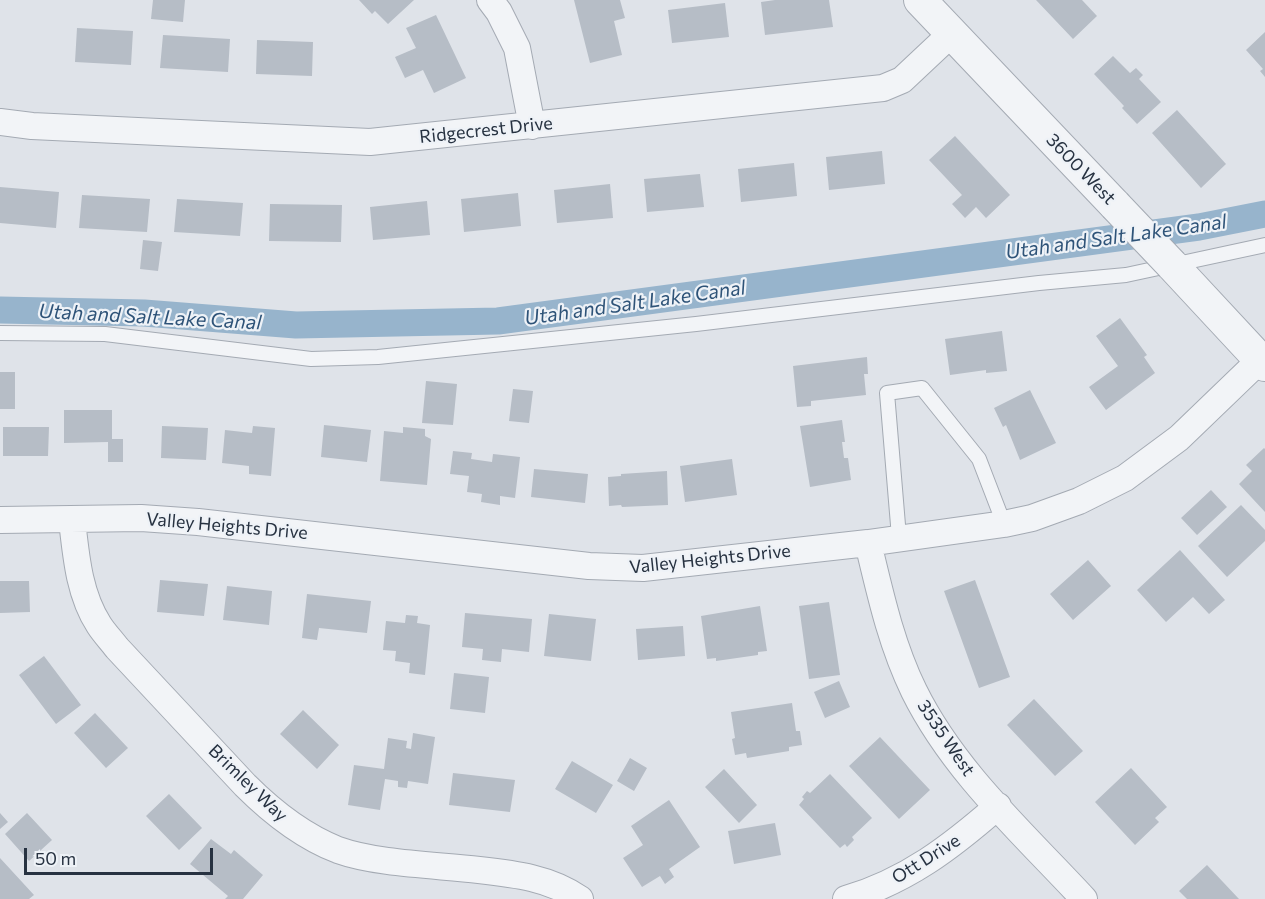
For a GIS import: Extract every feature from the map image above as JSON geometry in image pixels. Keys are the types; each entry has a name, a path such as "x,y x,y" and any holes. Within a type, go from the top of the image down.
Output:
{"street":[{"path":"490,0 499,12 517,48 532,126"},
{"name":"3600 West","path":"920,0 1263,363"},
{"name":"Ridgecrest Drive","path":"0,122 32,126 370,142 884,88 902,80 951,34"},
{"name":"Valley Heights Drive","path":"0,520 141,518 198,522 589,566 625,568 643,568 868,543 1004,524 1032,518 1079,501 1125,478 1179,438 1263,363"},
{"name":"Brimley Way","path":"72,520 77,564 87,600 99,625 117,648 265,805 288,823 339,850 376,858 507,873 538,879 566,890 580,899"},
{"name":"3535 West","path":"868,543 886,616 914,691 943,742 998,806 1084,899"},
{"name":"Ott Drive","path":"846,899 904,877 970,831 998,806"}],"lane":[{"path":"0,333 105,334 311,359 378,357 696,324 1126,275 1265,244"},
{"path":"899,537 887,393 922,388 979,459 1004,524"}],"building":[{"path":"153,0 185,0 183,22 151,19"},
{"path":"359,0 414,0 388,24 375,11 372,14"},
{"path":"574,0 620,0 625,18 614,21 622,55 590,63"},
{"path":"829,0 833,27 765,35 761,2"},
{"path":"1036,0 1082,0 1097,16 1073,39"},
{"path":"725,3 729,37 672,43 668,10"},
{"path":"436,15 466,78 434,93 423,70 405,78 395,57 416,48 406,28"},
{"path":"77,28 133,31 131,65 75,62"},
{"path":"1265,32 1265,77 1260,71 1263,69 1246,50"},
{"path":"163,35 230,39 228,72 160,68"},
{"path":"257,40 313,42 312,76 256,74"},
{"path":"1113,56 1130,73 1136,68 1143,75 1139,79 1161,102 1137,124 1122,108 1124,106 1094,74"},
{"path":"1177,110 1226,164 1201,188 1152,133"},
{"path":"955,136 1010,195 986,218 976,207 965,218 952,204 962,195 929,160"},
{"path":"882,151 885,184 829,190 826,157"},
{"path":"794,163 797,196 741,202 738,169"},
{"path":"700,174 704,207 647,212 644,179"},
{"path":"610,184 613,218 557,223 554,190"},
{"path":"0,187 59,192 56,228 0,223"},
{"path":"518,193 521,226 464,232 461,199"},
{"path":"82,195 150,199 147,232 79,228"},
{"path":"177,199 243,203 240,236 174,232"},
{"path":"427,201 430,235 373,240 370,207"},
{"path":"270,204 342,205 341,242 269,241"},
{"path":"143,240 162,242 158,271 140,269"},
{"path":"1120,318 1147,355 1144,357 1155,373 1106,410 1089,387 1118,366 1096,336"},
{"path":"1002,331 1007,371 986,373 986,370 950,375 945,339"},
{"path":"867,357 868,374 864,374 866,395 811,401 811,406 797,407 793,366"},
{"path":"0,372 15,372 15,409 0,409"},
{"path":"426,381 457,384 453,425 422,423"},
{"path":"513,389 533,391 529,423 509,421"},
{"path":"1030,390 1056,443 1020,460 1006,425 1003,427 994,408"},
{"path":"64,410 112,410 112,439 123,439 123,462 108,462 108,442 64,443"},
{"path":"842,420 845,442 842,442 844,458 848,458 851,480 810,487 800,426"},
{"path":"324,425 371,430 367,462 321,457"},
{"path":"162,426 208,428 206,460 161,458"},
{"path":"253,426 275,428 271,476 249,474 249,466 222,463 225,430 252,433"},
{"path":"3,427 49,427 48,456 3,456"},
{"path":"403,427 425,429 425,436 431,439 427,485 380,481 384,431 403,433"},
{"path":"1264,448 1265,512 1239,484 1252,471 1246,465"},
{"path":"453,451 472,453 471,459 492,462 493,454 520,457 515,498 500,496 500,505 481,502 482,494 467,492 469,476 450,474"},
{"path":"732,459 737,495 685,502 680,466"},
{"path":"534,469 588,474 585,503 531,497"},
{"path":"667,471 668,505 609,506 608,477"},
{"path":"1211,490 1227,507 1197,535 1181,518"},
{"path":"1241,505 1265,530 1265,541 1227,577 1198,546"},
{"path":"1180,550 1225,600 1209,614 1193,597 1166,622 1137,590"},
{"path":"1088,560 1111,586 1073,620 1050,594"},
{"path":"160,580 208,584 204,616 157,612"},
{"path":"975,580 1010,677 979,688 944,591"},
{"path":"0,581 29,581 30,612 0,613"},
{"path":"227,586 272,591 269,625 223,620"},
{"path":"307,594 371,601 367,633 319,628 317,640 302,638"},
{"path":"829,602 840,675 809,679 799,606"},
{"path":"760,606 767,651 758,652 758,655 716,661 716,658 707,659 701,616"},
{"path":"465,613 532,619 529,652 502,649 501,662 482,660 483,649 462,647"},
{"path":"549,614 596,619 591,661 544,656"},
{"path":"406,615 418,616 417,623 430,625 425,675 409,673 410,663 395,661 396,651 383,650 386,621 405,623"},
{"path":"683,626 685,656 638,660 636,629"},
{"path":"44,656 81,705 56,724 19,675"},
{"path":"454,673 489,677 485,713 450,709"},
{"path":"839,681 850,707 825,718 814,692"},
{"path":"1034,699 1083,751 1055,776 1007,725"},
{"path":"792,703 796,731 800,731 802,745 789,747 789,751 747,758 746,753 735,755 731,712"},
{"path":"303,710 339,745 317,769 280,734"},
{"path":"95,713 128,748 106,768 74,733"},
{"path":"413,733 435,737 428,784 408,781 407,788 398,787 398,781 385,779 380,810 348,805 354,765 384,769 388,738 407,741 406,748 411,749"},
{"path":"880,737 930,790 899,819 849,766"},
{"path":"630,758 647,768 634,791 617,781"},
{"path":"572,761 613,785 596,813 555,789"},
{"path":"1131,768 1167,807 1155,818 1159,822 1135,845 1095,802"},
{"path":"724,769 757,805 739,823 705,787"},
{"path":"453,773 515,780 510,812 449,805"},
{"path":"830,774 872,818 852,837 854,840 847,847 845,844 840,848 799,805 807,791 810,793"},
{"path":"169,794 202,828 179,850 146,816"},
{"path":"669,800 700,847 669,869 674,877 665,884 660,876 642,887 623,858 643,845 631,826"},
{"path":"0,813 8,822 0,829"},
{"path":"27,813 52,840 29,861 5,834"},
{"path":"775,823 781,855 734,864 728,831"},
{"path":"211,839 231,854 234,850 263,875 243,899 225,899 228,896 190,864"},
{"path":"0,858 34,895 29,899 0,899"},
{"path":"1207,865 1239,899 1187,899 1179,891"}],"waterway":[{"name":"Utah and Salt Lake Canal","path":"0,310 144,313 296,325 498,321 1199,227 1265,214"}]}
